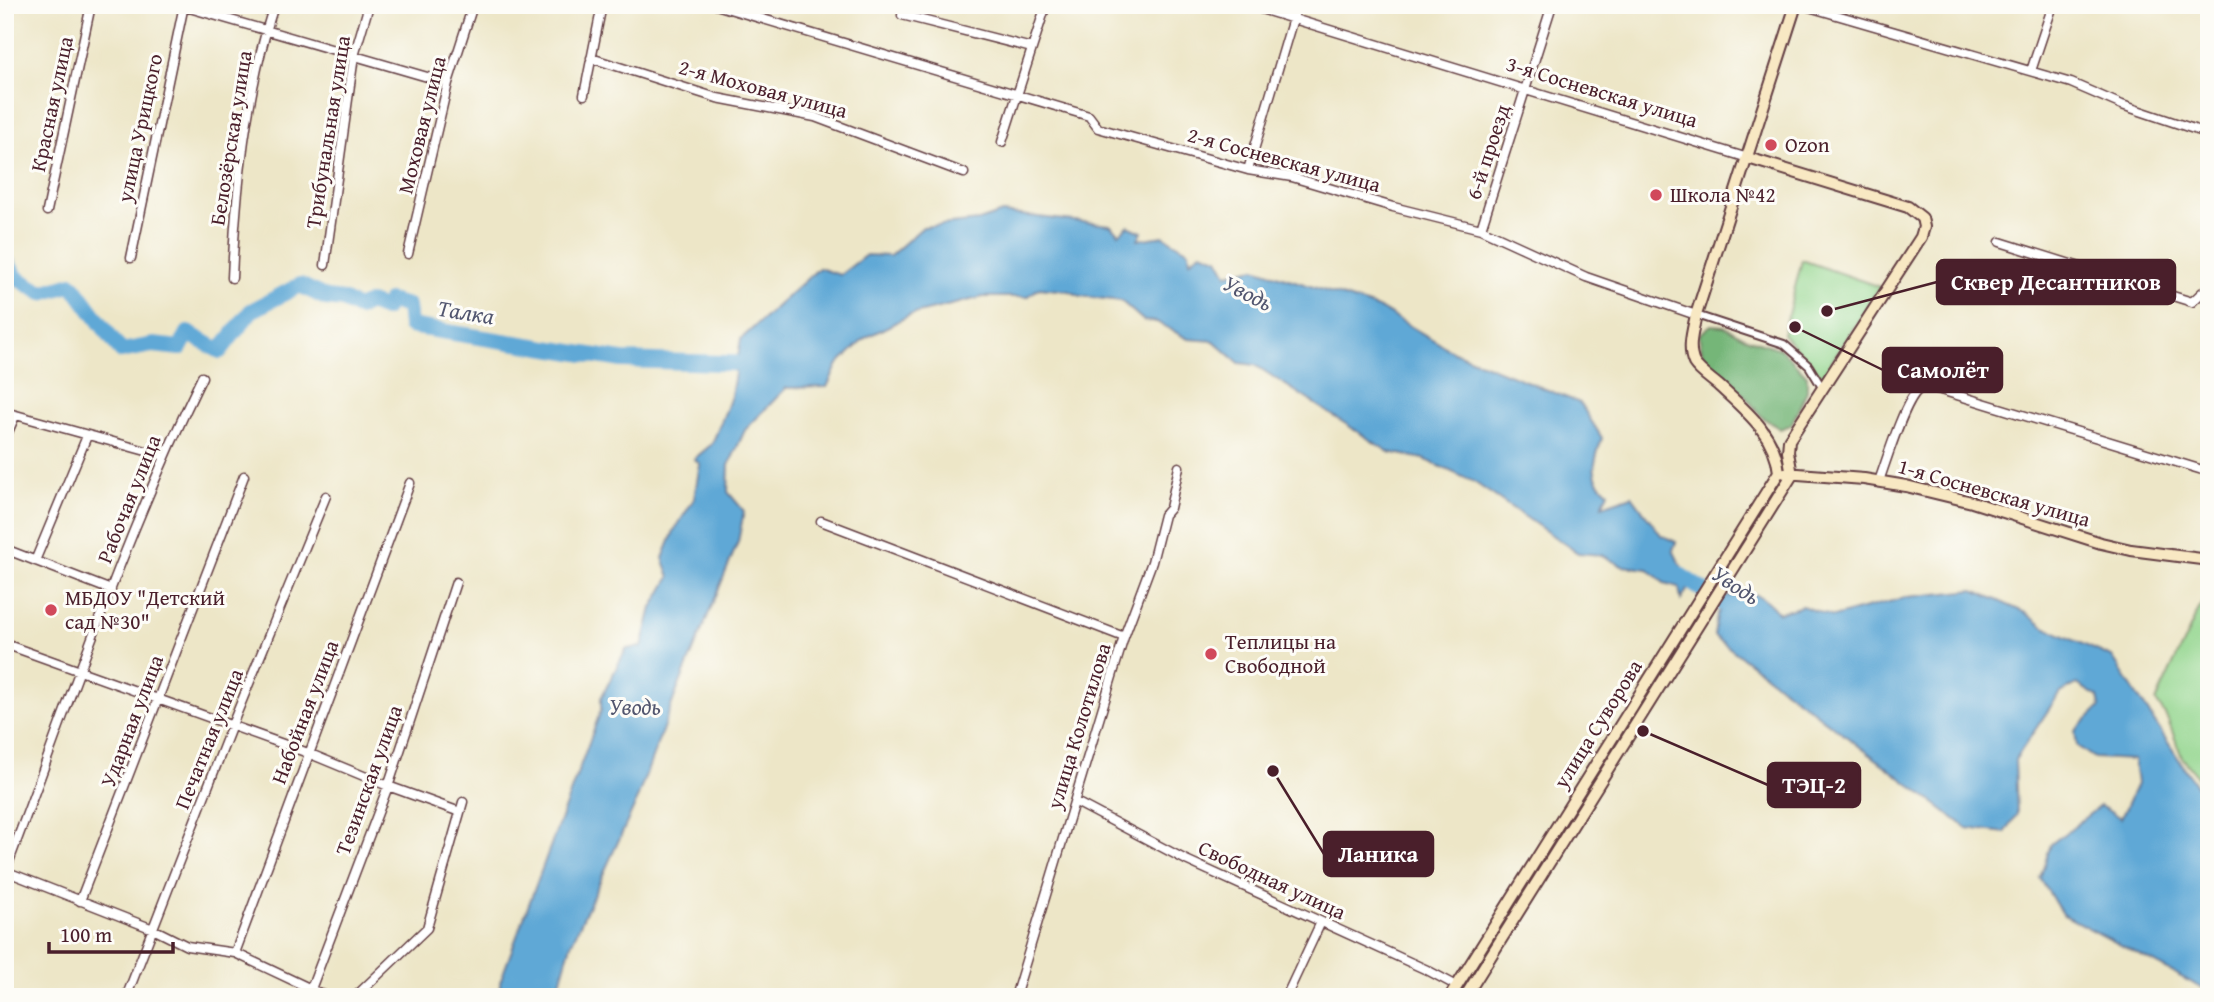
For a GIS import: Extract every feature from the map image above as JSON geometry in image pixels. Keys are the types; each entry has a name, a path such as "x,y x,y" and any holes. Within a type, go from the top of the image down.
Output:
{"main road":[{"path":"1779,472 1774,447 1765,432 1744,408 1695,363 1690,343 1696,315 1796,5"},
{"name":"3-я Сосневская улица","path":"1748,158 1908,208 1922,218 1924,227 1921,237 1823,389"},
{"path":"1792,475 1789,440 1823,389"},
{"name":"1-я Сосневская улица","path":"1779,472 1879,481 1972,502 2111,545 2209,560"},
{"name":"улица Суворова","path":"1450,997 1779,472"},
{"name":"улица Суворова","path":"1465,997 1792,475"}],"street":[{"name":"Красная улица","path":"47,211 91,5"},
{"path":"179,5 448,83"},
{"name":"Белозёрская улица","path":"232,278 236,205 249,114 266,30 274,5"},
{"name":"Трибунальная улица","path":"326,265 354,56 369,5"},
{"name":"Моховая улица","path":"408,254 448,83 472,5"},
{"path":"583,95 603,5"},
{"name":"2-я Сосневская улица","path":"716,5 1089,116 1098,128 1248,170 1292,177 1393,207 1481,229 1586,277 1784,344 1809,366 1823,389"},
{"path":"1002,142 1046,5"},
{"name":"3-я Сосневская улица","path":"1248,5 1748,158"},
{"path":"1248,170 1297,5"},
{"name":"6-й проезд","path":"1481,229 1552,5"},
{"path":"1802,5 2071,83 2122,105 2209,134"},
{"path":"2031,71 2053,5"},
{"name":"улица Урицкого","path":"131,258 184,6"},
{"path":"902,15 1032,48"},
{"name":"2-я Моховая улица","path":"591,58 717,97 815,117 964,173"},
{"path":"2000,242 2192,302 2208,288"},
{"name":"Рабочая улица","path":"5,871 79,671 164,456 202,377"},
{"path":"1879,481 1900,421 1918,391 1925,388 1948,392 2209,472"},
{"path":"5,412 164,456"},
{"path":"5,439 15,416"},
{"path":"35,561 87,436"},
{"name":"улица Колотилова","path":"1015,997 1124,637 1152,562 1164,515 1170,508 1179,467"},
{"name":"Ударная улица","path":"80,901 244,476"},
{"name":"Набойная улица","path":"235,953 410,483"},
{"name":"Печатная улица","path":"130,997 130,990 232,725 326,496"},
{"path":"821,521 1124,637"},
{"path":"5,549 111,590"},
{"name":"Тезинская улица","path":"311,989 388,786 456,582"},
{"path":"5,644 308,753 460,812"},
{"path":"355,997 427,928 463,802"},
{"name":"Свободная улица","path":"1076,802 1186,860 1457,986"},
{"path":"5,871 153,929 187,946 235,953 328,997"},
{"path":"1286,997 1321,922"}],"green space":[{"path":"1802,260 1880,287 1822,376 1783,334"},
{"path":"1711,325 1724,326 1746,338 1781,349 1807,376 1807,391 1791,425 1780,429 1762,417 1744,395 1703,358 1699,335"},
{"path":"2209,588 2209,791 2182,757 2167,718 2156,701"}],"water":[{"path":"1002,213 1110,225 1119,234 1128,226 1142,232 1138,240 1163,236 1189,251 1190,261 1201,252 1218,258 1227,274 1255,268 1381,309 1454,352 1580,403 1602,438 1594,467 1597,480 1608,492 1602,506 1632,496 1661,535 1676,542 1673,550 1683,570 1695,577 1681,600 1679,587 1664,583 1648,569 1622,566 1602,555 1578,553 1474,482 1424,459 1389,452 1255,365 1239,363 1214,341 1188,339 1157,322 1144,321 1121,301 1039,288 1027,297 983,297 910,315 865,338 838,364 827,387 786,388 745,430 729,465 728,492 744,511 738,542 676,693 634,807 571,944 558,990 542,997 500,997 500,982 601,710 601,698 626,649 642,647 652,608 670,577 663,558 674,531 694,499 700,464 694,459 712,444 731,396 741,339 819,268 840,275 866,255 890,256 923,227 979,221"},
{"path":"1974,590 2026,613 2044,627 2112,657 2209,805 2209,993 2062,914 2040,878 2051,844 2100,806 2121,818 2137,784 2134,760 2094,758 2077,746 2075,731 2100,707 2098,697 2077,684 2059,694 2015,760 2017,814 2005,833 1967,828 1714,636 1717,615 1728,596 1757,595 1778,613 1802,606 1833,617 1907,597"}],"waterway":[{"name":"Талка","path":"5,259 17,278 42,293 72,284 121,351 153,345 180,348 188,333 220,351 251,311 300,285 326,298 343,300 358,308 370,303 385,309 389,301 408,306 410,326 622,360 758,364"},
{"name":"Уводь","path":"1674,571 1740,615"}],"place":[{"name":"Ozon","path":"1771,145"},
{"name":"Школа №42","path":"1656,195"},
{"name":"Сквер Десантников","path":"1827,311"},
{"name":"Самолёт","path":"1795,327"},
{"name":"МБДОУ \"Детский сад №30\"","path":"51,610"},
{"name":"Теплицы на Свободной","path":"1211,654"},
{"name":"ТЭЦ-2","path":"1643,731"},
{"name":"Ланика","path":"1273,771"}]}
